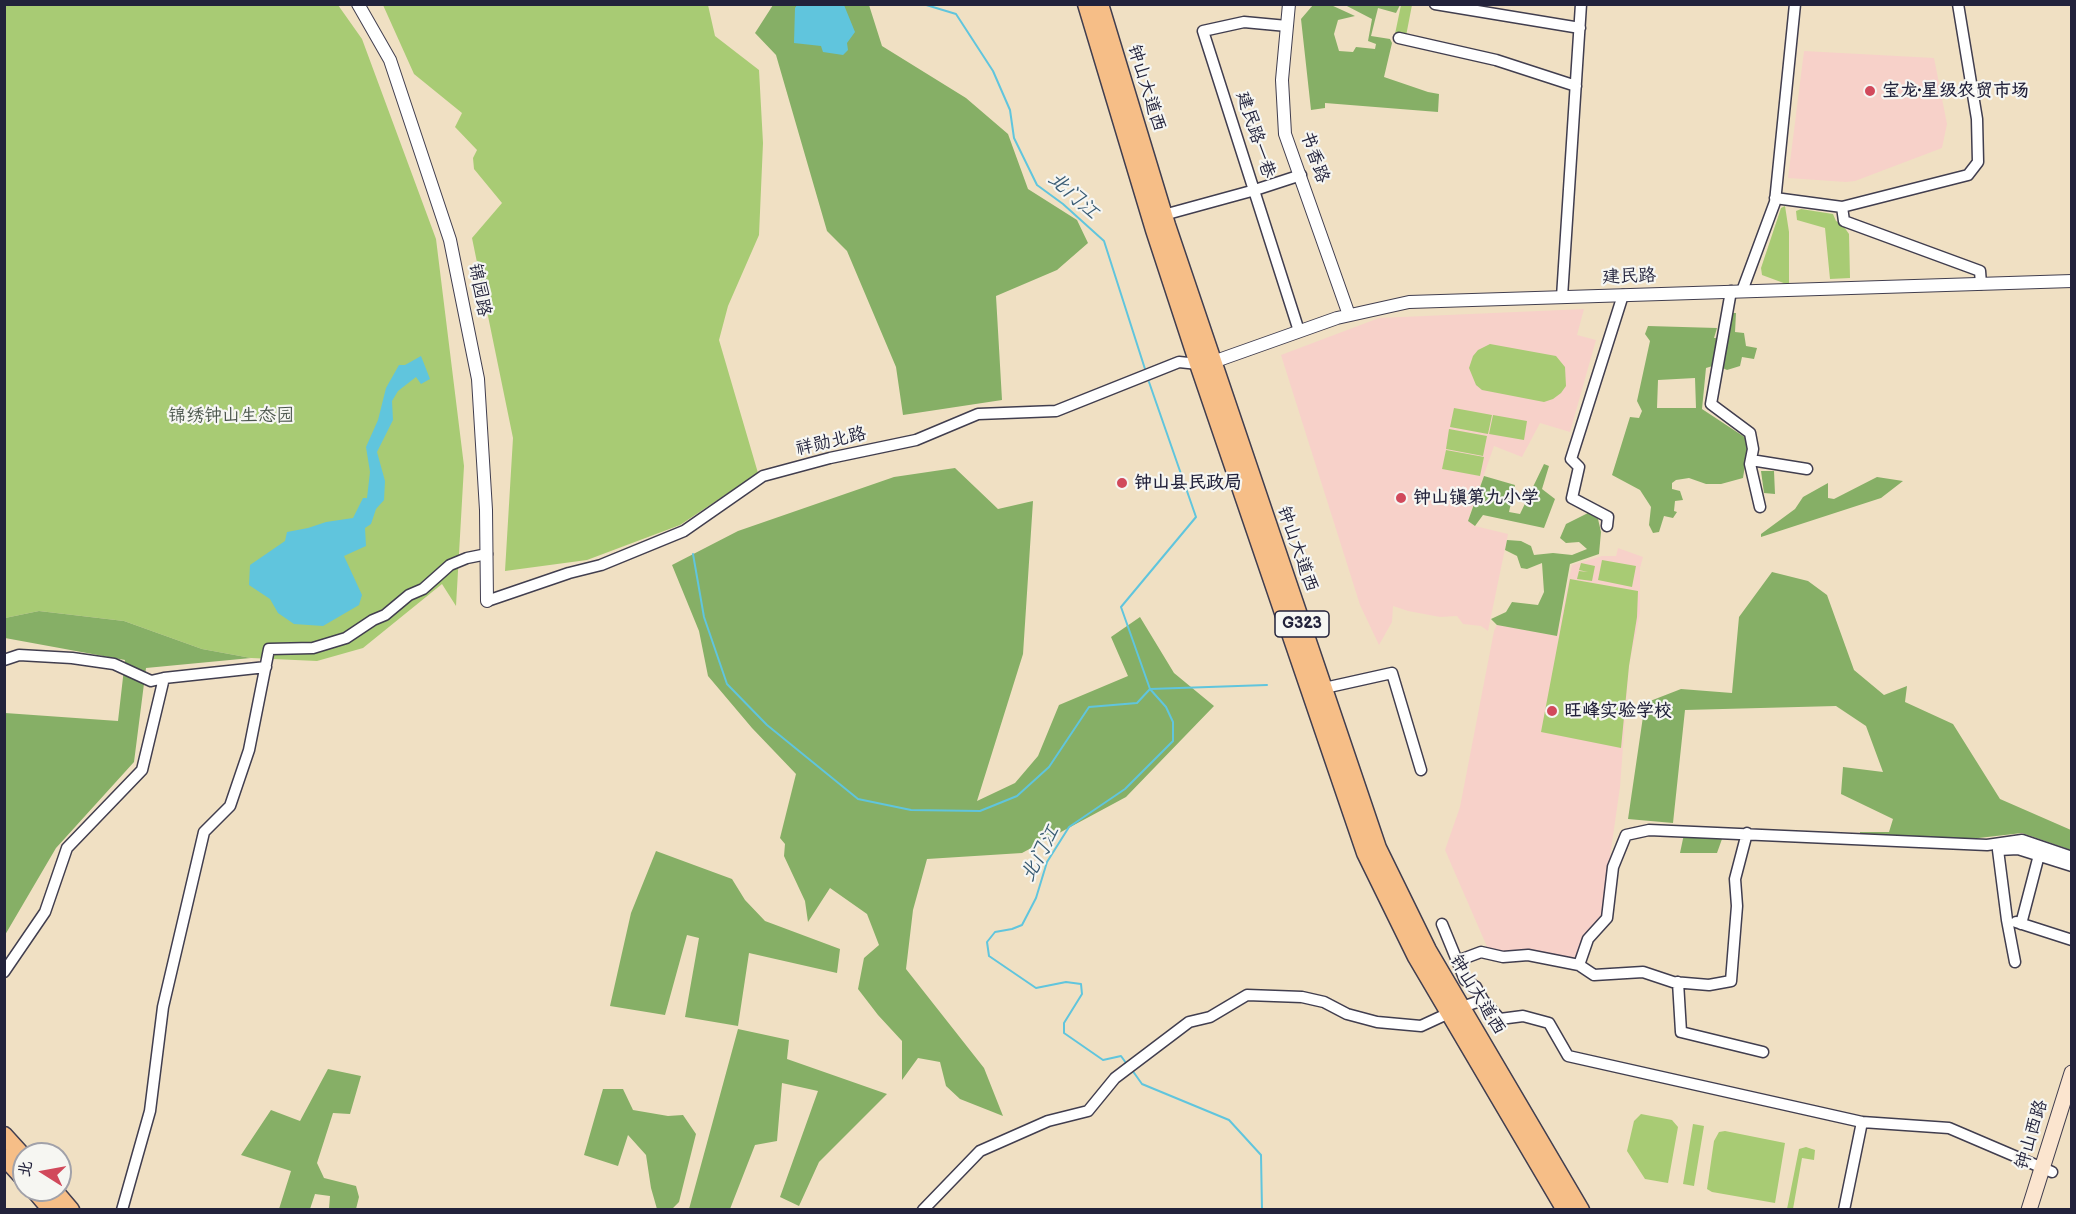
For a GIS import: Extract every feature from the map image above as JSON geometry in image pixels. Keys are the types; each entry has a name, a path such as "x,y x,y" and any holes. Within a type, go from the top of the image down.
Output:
{"main road":[{"name":"钟山大道西","path":"1086,4 1317,690 1365,853 1416,957 1456,1010 1581,1209"},
{"name":"钟山大道西","path":"1100,4 1157,217"},
{"name":"钟山大道西","path":"1456,1010 1565,1209"},
{"name":"钟山西路","path":"2040,1209 2047,1169 2072,1073"},
{"name":"钟山西路","path":"2029,1209 2072,1108"}],"street":[{"name":"锦园路","path":"358,4 390,60 450,240 478,379 486,510 487,601"},
{"name":"书香路","path":"1289,4 1282,80 1285,134 1349,315"},
{"path":"1436,4 1580,28"},
{"path":"1562,297 1581,4"},
{"path":"1760,507 1750,464 1753,449 1750,433 1711,404 1737,291 1775,198 1795,4"},
{"path":"1775,198 1842,207 1968,175 1978,162 1977,119 1958,4"},
{"name":"建民路一巷","path":"1287,26 1244,22 1203,31 1299,331"},
{"path":"1399,38 1496,60 1576,86"},
{"path":"1157,217 1301,175"},
{"path":"1842,207 1844,221 1980,272 1981,284"},
{"name":"建民路","path":"1205,363 1349,315 1409,302 2072,281"},
{"path":"1607,526 1608,517 1572,498 1579,467 1571,459 1623,295"},
{"name":"祥勋北路","path":"487,601 569,573 601,565 684,531 763,476 830,458 916,440 978,414 1056,411 1179,362 1205,363"},
{"path":"1751,460 1807,469"},
{"path":"122,1209 150,1111 163,1006 204,832 230,806 249,750 269,649 313,648 346,638 385,615 408,596 423,589 450,565 467,558 487,554"},
{"path":"4,660 19,656 72,658 114,663 151,681 266,667"},
{"path":"1317,690 1392,673 1421,770"},
{"path":"4,972 45,912 67,848 142,770 164,678"},
{"path":"1579,965 1588,939 1607,918 1613,867 1626,835 1649,830 1988,845 2022,840 2072,857"},
{"path":"1457,961 1481,952 1503,957 1528,955 1579,965 1594,975 1643,972 1678,982 1709,985 1731,981 1737,906 1735,879 1747,833"},
{"path":"2015,962 1998,850 2018,849 2072,866"},
{"path":"2021,924 2039,855"},
{"path":"2007,920 2072,940"},
{"path":"1442,924 1465,980 1476,987 1483,1000 1500,1019 1523,1016 1549,1023 1568,1056 1862,1122 1949,1128 2047,1169"},
{"path":"1678,982 1681,1032 1763,1052"},
{"path":"923,1209 980,1151 1048,1121 1088,1111 1115,1078 1189,1022 1210,1017 1247,995 1302,998 1324,1002 1347,1014 1377,1022 1421,1026 1483,1000"},
{"path":"1844,1209 1862,1122"}],"shaded area":[{"name":"宝龙·星级农贸市场","path":"1804,51 1934,58 1947,124 1942,148 1855,181 1788,178"},
{"name":"钟山镇第九小学","path":"1584,309 1577,335 1596,340 1570,432 1540,423 1522,457 1494,446 1468,520 1475,526 1508,534 1488,631 1481,626 1463,624 1457,616 1440,617 1393,606 1392,622 1379,645 1360,605 1281,355 1379,318"},
{"name":"旺峰实验学校","path":"1618,548 1643,557 1640,568 1640,613 1629,666 1620,787 1602,913 1587,936 1578,962 1488,949 1445,850 1460,807 1494,631 1497,625 1557,636 1572,565 1602,556 1616,556"}],"green space":[{"name":"锦绣钟山生态园","path":"5,5 338,5 362,39 436,239 464,466 456,606 442,584 363,648 317,661 251,658 202,649 124,621 39,611 5,618"},
{"path":"383,5 708,5 715,36 759,70 763,143 759,235 728,306 719,340 758,473 680,525 587,560 505,571 513,438 472,238 502,203 474,169 473,158 477,150 455,127 462,113 414,74"},
{"path":"773,5 869,5 882,46 966,98 1008,134 1028,189 1077,220 1088,243 1057,270 996,296 1002,400 903,415 896,367 847,251 827,231 776,55 755,33"},
{"path":"1313,5 1331,5 1355,16 1338,20 1334,34 1339,51 1353,52 1356,47 1375,49 1376,44 1368,41 1372,19 1345,5 1400,5 1396,13 1378,8 1371,36 1390,39 1392,43 1384,77 1439,94 1438,112 1325,103 1325,108 1311,110 1301,19"},
{"path":"1401,5 1412,5 1406,36 1395,34"},
{"path":"1785,206 1789,232 1789,285 1762,275 1761,268 1781,208"},
{"path":"1801,209 1833,214 1836,221 1842,224 1849,234 1850,278 1830,279 1825,228 1797,220 1796,211"},
{"path":"1731,313 1736,313 1735,332 1744,333 1746,346 1757,348 1754,359 1742,357 1740,366 1727,370 1716,365 1706,368 1702,409 1749,440 1743,478 1721,484 1706,484 1689,478 1676,480 1672,483 1672,489 1680,491 1683,500 1675,501 1674,511 1677,512 1673,518 1664,516 1659,532 1653,533 1649,525 1651,507 1640,490 1612,475 1630,417 1639,418 1642,411 1637,401 1650,341 1645,334 1648,326 1717,328 1714,338 1727,337","holes":["1695,378 1696,408 1657,408 1658,380"]},
{"path":"1490,344 1556,356 1565,367 1566,386 1553,399 1544,402 1482,390 1476,385 1469,368 1478,350"},
{"path":"1454,408 1492,415 1488,434 1450,427"},
{"path":"1493,415 1527,421 1524,440 1489,434"},
{"path":"1449,429 1487,436 1483,456 1446,449"},
{"path":"1446,450 1484,457 1480,476 1442,469"},
{"path":"1544,464 1549,466 1542,489 1555,499 1544,528 1483,515 1475,526 1468,521 1484,476 1515,485 1509,512 1520,514"},
{"path":"955,468 998,509 1033,501 1023,654 977,801 1015,783 1038,756 1059,705 1128,676 1111,637 1140,617 1174,673 1214,706 1126,797 1022,853 927,859 913,910 906,969 984,1068 1003,1116 960,1099 946,1086 940,1062 918,1058 902,1080 902,1041 858,989 864,958 879,945 867,914 830,888 808,922 805,901 784,856 785,844 780,838 796,774 752,728 708,676 699,631 672,565 738,531 894,477"},
{"path":"1761,471 1774,471 1775,494 1764,493"},
{"path":"1877,477 1903,481 1881,498 1761,537 1761,534 1795,509 1803,497 1828,483 1828,498 1834,499"},
{"path":"1588,513 1598,519 1601,532 1599,554 1570,564 1557,636 1497,625 1491,619 1506,612 1512,602 1538,605 1544,592 1542,563 1527,569 1521,568 1517,556 1505,550 1507,540 1521,541 1531,546 1534,555 1553,553 1572,555 1587,549 1579,542 1566,543 1560,538 1566,524"},
{"path":"1602,560 1636,566 1632,587 1598,580"},
{"path":"1581,563 1595,566 1592,581 1577,579 1579,571 1588,572 1579,570"},
{"path":"1772,572 1808,581 1827,595 1854,670 1884,695 1907,686 1905,702 1953,724 2000,799 2071,830 2071,850 2022,833 1970,839 1860,836 1860,832 1889,832 1893,819 1841,794 1843,767 1883,772 1866,726 1836,706 1685,710 1673,823 1628,819 1645,703 1681,689 1732,693 1739,617"},
{"path":"1570,579 1638,591 1637,617 1629,666 1621,748 1541,732"},
{"path":"39,611 124,621 202,649 251,658 146,668 134,762 56,848 5,935 5,713 118,721 125,660 5,638 5,618"},
{"path":"1684,834 1717,836 1722,839 1717,853 1680,853"},
{"path":"656,851 732,879 745,900 765,921 840,949 837,973 749,953 738,1026 685,1017 699,938 687,935 665,1015 610,1006 631,913"},
{"path":"738,1029 789,1040 787,1059 887,1094 819,1162 799,1206 780,1197 818,1091 782,1083 777,1141 755,1145 730,1209 689,1209"},
{"path":"328,1069 361,1076 350,1114 333,1113 317,1163 324,1178 356,1186 359,1197 356,1209 329,1209 330,1196 315,1194 310,1209 279,1209 291,1171 241,1155 271,1110 300,1121"},
{"path":"603,1089 623,1089 633,1110 668,1116 683,1115 696,1134 679,1202 672,1209 657,1209 646,1155 628,1135 618,1166 584,1155"},
{"path":"1641,1114 1672,1120 1678,1127 1668,1183 1645,1179 1627,1151 1634,1121"},
{"path":"1693,1124 1704,1126 1694,1186 1683,1184"},
{"path":"1725,1131 1785,1143 1775,1203 1712,1192 1707,1189 1714,1141 1719,1132"},
{"path":"1806,1147 1815,1150 1814,1160 1802,1158 1793,1209 1787,1209 1799,1149"}],"water":[{"path":"797,5 844,5 855,32 847,43 848,50 843,55 823,52 821,46 794,43"},
{"path":"421,356 430,379 421,384 416,377 398,391 392,401 393,420 377,452 385,481 384,500 376,509 371,524 365,528 366,546 344,556 362,595 359,605 323,626 294,624 278,613 270,599 249,585 250,565 285,541 287,532 353,518 363,498 367,498 370,472 366,447 378,420 386,388 399,365 405,365"}],"waterway":[{"name":"北门江","path":"923,4 956,14 993,71 1010,110 1014,138 1037,185 1063,204 1104,241 1145,369"},
{"name":"北门江","path":"1126,1063 1121,1056 1103,1060 1064,1033 1064,1023 1082,994 1081,984 1066,982 1036,988 989,956 987,942 995,932 1022,925 1036,898 1047,862 1069,827 1125,789 1173,741 1173,722 1166,707 1150,689 1121,607 1196,517 1149,382"},
{"path":"693,554 704,617 727,684 767,725 858,799 911,810 980,811 1017,796 1049,767 1089,707 1137,703 1150,689 1267,685"},
{"name":"北门江","path":"1132,1070 1142,1084 1229,1120 1261,1155 1262,1210"}],"place":[{"name":"宝龙·星级农贸市场","path":"1870,91"},
{"name":"钟山县民政局","path":"1122,483"},
{"name":"钟山镇第九小学","path":"1401,498"},
{"name":"旺峰实验学校","path":"1552,711"}]}
